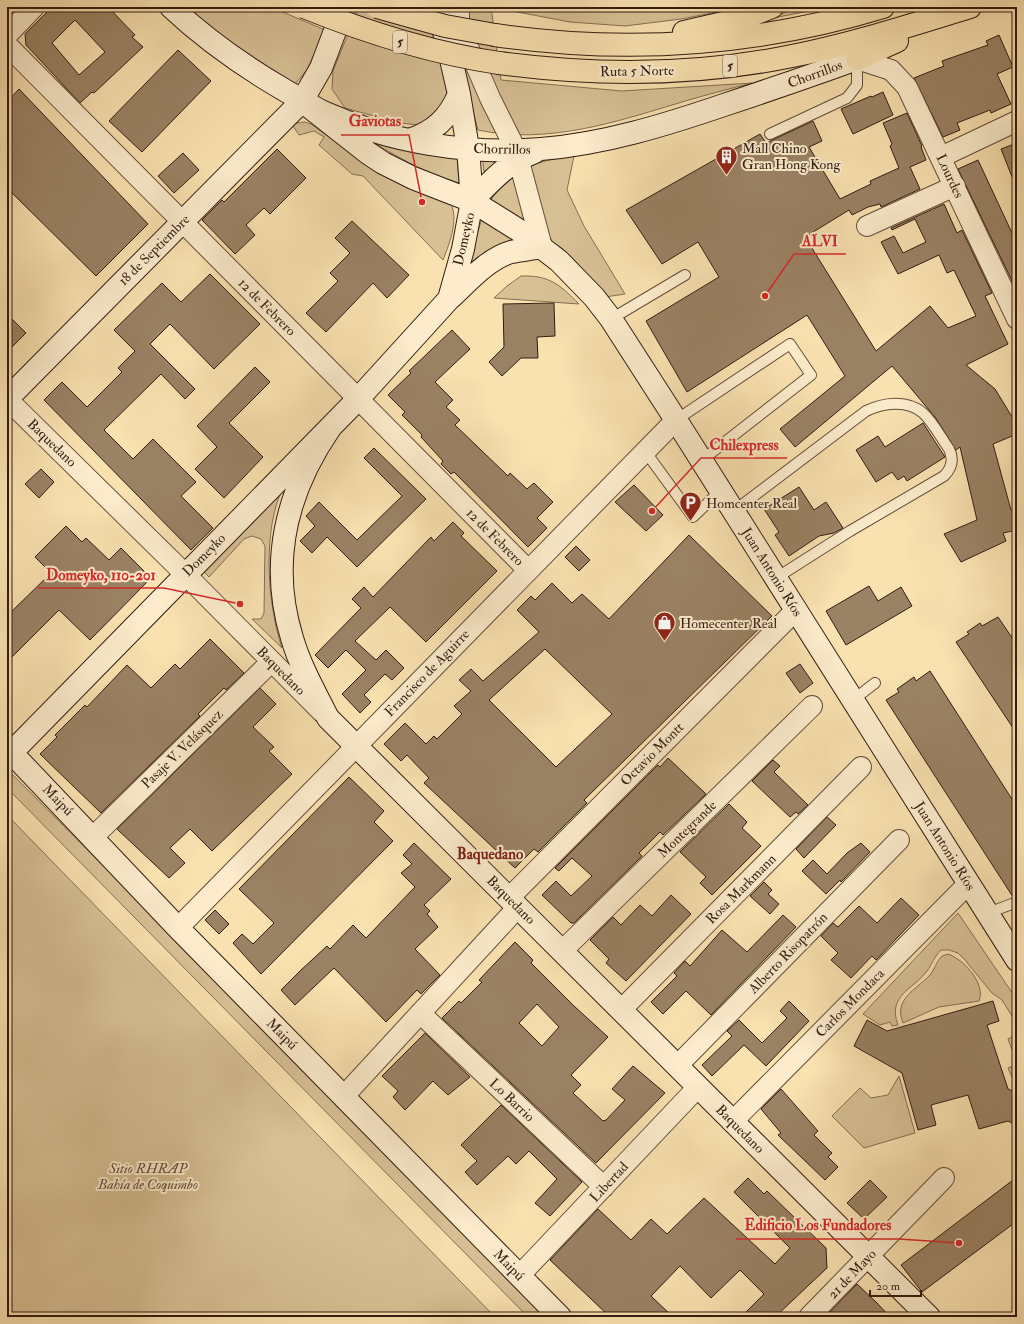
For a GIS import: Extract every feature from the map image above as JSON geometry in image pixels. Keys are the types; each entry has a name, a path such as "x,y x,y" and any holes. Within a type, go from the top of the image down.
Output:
{"highway":[{"name":"Ruta 5 Norte","path":"304,7 396,41 446,54 499,63 599,72 660,72 717,67 790,56 840,45 963,9"},
{"name":"Ruta 5 Norte","path":"377,7 445,26 495,35 544,42 622,46 688,44 759,35 818,24 883,7"},
{"path":"622,46 722,24 772,7"},
{"path":"857,59 963,9"}],"main road":[{"name":"Chorrillos","path":"171,7 235,60 302,101 343,120 371,130 409,140 517,154 604,140 659,126 798,81 857,59"},
{"name":"Domeyko","path":"9,750 330,428 449,299 472,201 468,148 459,94 446,38 435,7"},
{"name":"18 de Septiembre","path":"7,399 302,101 321,68 342,9"},
{"path":"409,140 427,133 440,124 452,109 459,94"},
{"name":"Juan Antonio Ríos","path":"302,101 362,149 383,163 413,178 472,201 520,231 542,247 575,276 611,319 702,460 1017,960"},
{"path":"472,201 517,154"},
{"path":"449,299 491,262 500,256 510,252 542,247"},
{"name":"Domeyko","path":"328,718 300,662 292,639 286,615 282,566 284,535 295,493 316,449 330,428"},
{"name":"Baquedano","path":"328,718 929,1317"},
{"name":"Maipú","path":"9,750 178,928 560,1317"}],"street":[{"path":"7,35 34,7"},
{"path":"459,7 460,20 465,40 490,98 517,154 542,247"},
{"name":"12 de Febrero","path":"7,45 527,569"},
{"name":"Lourdes","path":"857,59 891,70 907,87 1017,319"},
{"path":"941,157 1017,121"},
{"path":"867,226 955,186"},
{"name":"Baquedano","path":"7,399 185,574 328,718"},
{"name":"Francisco de Aguirre","path":"178,928 527,569 676,420"},
{"name":"Octavio Montt","path":"514,903 796,610"},
{"name":"Pasaje V. Velásquez","path":"93,837 271,662"},
{"name":"Montegrande","path":"562,951 812,706"},
{"name":"Rosa Markmann","path":"621,1010 861,767"},
{"name":"Alberto Risopatrón","path":"677,1066 899,840"},
{"name":"Carlos Mondaca","path":"733,1121 968,884"},
{"path":"344,1096 420,1013 514,903"},
{"name":"Lo Barrio","path":"420,1013 604,1187"},
{"name":"Libertad","path":"519,1276 698,1087"},
{"name":"21 de Mayo","path":"809,1317 944,1178"}],"lane":[{"path":"770,134 848,98 857,85 857,59"},
{"path":"611,319 685,275"},
{"path":"676,420 790,344 811,375 702,460"},
{"path":"734,511 866,411 876,406 899,404 924,413 949,449 952,454 952,464 944,476 850,531 776,578"},
{"path":"645,451 693,517 721,490"},
{"path":"853,700 875,684"},
{"path":"988,913 1017,902"}],"green space":[{"path":"183,7 271,7 325,30 307,70 295,84 248,57"},
{"path":"359,7 425,7 445,74 447,97 442,111 419,125 399,123 345,108 332,89 333,71"},
{"path":"445,7 491,7 501,80 622,91 752,83 607,124 581,129 530,135 504,134 478,130"},
{"path":"491,7 743,7 681,19 625,26 570,22"},
{"path":"796,7 830,7 773,18"},
{"path":"305,122 311,124 346,149 449,200 454,214 454,222 451,238 443,260 363,176 352,174 319,145 324,137 314,131 299,135 293,126 297,123"},
{"path":"361,134 457,155 459,183 433,174 408,162"},
{"path":"482,154 505,157 484,172"},
{"path":"574,156 567,190 584,226 625,294 605,297 563,249 490,201 508,180 526,168 548,160"},
{"path":"482,218 518,240 467,269"},
{"path":"521,276 540,277 554,282 579,304 494,298"},
{"path":"290,479 280,495 274,514 269,553 269,573 273,613 282,648 252,619 261,619 264,613 265,546 261,539 252,536 244,539 209,577 201,569"},
{"path":"7,769 552,1317 528,1317 7,788"},
{"name":"Sitio RHRAP Bahía de Coquimbo","path":"7,815 495,1317 7,1317"},
{"path":"958,913 1017,1000 1017,1024 1002,1000 992,993 958,953 949,950 941,950 921,978 903,994 896,1007 898,1025 892,1026 890,1022 880,1025 863,1014"},
{"path":"948,954 960,961 972,973 979,987 979,1001 939,1007 903,1023 901,1007 903,1001 930,975 942,956"},
{"path":"1017,1035 1017,1063 1008,1039"},
{"path":"1017,1064 1017,1081 1014,1082 1008,1068"},
{"path":"899,1076 915,1133 864,1148 832,1116 860,1088 871,1098 888,1095"}],"building":[{"path":"52,7 108,7 135,35 132,37 143,47 94,93 92,92 80,103 26,45 25,34","holes":["75,20 105,52 79,75 52,43"]},
{"path":"999,35 1013,67 997,74 1011,104 991,113 990,110 957,123 960,130 943,137 914,78 944,66 942,61 988,45 986,41"},
{"path":"178,50 211,81 142,152 109,121"},
{"path":"19,89 148,224 96,276 7,188 7,102"},
{"path":"883,92 893,115 853,134 841,109"},
{"path":"907,113 922,146 921,147 926,160 910,167 920,189 881,207 880,204 868,207 852,215 849,210 805,237 876,351 930,306 948,328 976,316 954,270 947,273 939,255 898,274 881,242 894,236 903,253 926,242 915,219 892,230 891,228 944,204 957,233 962,230 992,293 985,296 1008,344 966,365 995,389 1017,425 1017,434 993,444 1011,510 1017,508 1017,530 1003,533 1006,541 961,562 944,534 977,520 960,447 956,450 935,417 892,366 795,447 780,429 845,376 807,315 687,392 646,321 719,277 698,242 662,264 626,210 760,134 766,143 813,121 822,141 809,147 840,199 871,184 870,181 899,168 890,146 892,144 883,123"},
{"path":"1017,143 1017,187 1016,187 1001,149"},
{"path":"277,149 306,178 270,214 264,208 246,225 255,235 235,254 202,220 222,200 224,202"},
{"path":"183,153 199,170 174,193 158,176"},
{"path":"978,160 1012,233 1017,231 1017,281 1013,283 958,169"},
{"path":"352,221 409,275 387,298 373,283 326,332 306,313 338,281 330,273 350,253 335,238"},
{"path":"210,274 260,324 214,369 170,324 150,344 195,389 185,399 161,374 104,430 133,459 153,439 196,482 181,496 213,528 191,550 44,400 62,382 87,407 122,372 118,368 135,351 114,330 162,283 181,302"},
{"path":"554,303 555,336 537,337 538,358 521,358 502,376 489,362 504,347 503,304"},
{"path":"7,314 26,333 7,352"},
{"path":"452,330 470,349 435,382 453,400 446,407 460,420 455,425 508,476 510,473 527,489 534,483 553,502 537,518 547,528 528,547 454,472 451,474 441,464 443,461 421,437 422,435 402,415 405,412 388,395 411,373 409,371"},
{"path":"255,367 270,382 229,423 263,457 224,498 195,469 217,447 197,426"},
{"path":"923,423 945,457 907,481 904,476 898,480 892,472 876,482 856,450 878,436 885,447"},
{"path":"374,448 426,499 357,567 327,537 312,553 300,541 315,526 306,516 319,502 357,540 402,496 364,458"},
{"path":"41,469 54,482 39,498 25,484"},
{"path":"634,485 663,515 646,531 615,502"},
{"path":"799,487 814,510 826,502 843,528 834,533 819,536 789,556 775,535 779,532 764,509"},
{"path":"453,522 464,533 461,536 497,571 426,642 390,607 355,641 376,660 386,650 404,668 392,680 385,674 364,695 371,702 360,713 342,694 366,670 346,650 328,668 315,655 361,608 352,599 364,587 373,597 431,537 434,541"},
{"path":"66,526 82,542 86,538 109,560 121,548 151,578 90,640 59,610 7,662 7,616 51,573 35,557"},
{"path":"689,535 772,616 584,800 587,803 538,852 534,849 515,868 424,783 429,778 407,755 401,761 384,744 405,723 426,744 434,736 437,739 462,714 454,706 471,691 459,680 471,669 483,681 539,632 517,610 531,596 535,600 552,583 572,603 582,594 609,619","holes":["545,649 612,714 556,767 489,700"]},
{"path":"576,546 590,560 579,571 565,557"},
{"path":"869,586 878,601 901,587 912,606 846,645 826,611"},
{"path":"998,617 1017,645 1017,734 956,642 969,634 967,632 980,623 982,626"},
{"path":"210,639 244,673 226,690 224,688 198,714 200,716 101,813 40,754 57,737 55,735 85,705 87,707 127,665 151,688 175,664 180,669"},
{"path":"800,664 813,683 800,693 786,673"},
{"path":"930,671 1017,807 1017,896 1013,897 886,700 899,692 897,689 914,677 916,681"},
{"path":"260,688 276,704 253,727 274,747 269,751 292,774 212,851 190,829 170,848 185,863 169,878 117,829"},
{"path":"668,758 706,794 663,835 660,832 639,853 642,856 574,923 571,923 542,895 556,881 571,896 592,876 572,858 559,871 555,868 658,765 660,767"},
{"path":"773,760 780,766 774,772 808,805 798,814 796,812 790,817 752,781"},
{"path":"349,777 384,811 374,822 393,841 261,974 233,943 242,934 253,944 274,923 239,889"},
{"path":"729,804 747,822 742,828 761,846 712,895 700,883 706,877 680,852"},
{"path":"827,817 836,825 804,858 796,849"},
{"path":"414,843 451,879 424,905 430,911 427,914 438,927 415,949 440,975 421,994 417,990 386,1022 334,968 295,1005 281,990 300,971 327,946 330,949 353,925 366,938 415,887 401,873 412,864 403,855"},
{"path":"861,843 870,852 841,882 840,880 826,894 802,871 813,860 827,874 847,853"},
{"path":"764,882 772,890 768,894 779,904 770,914 750,896"},
{"path":"671,895 691,914 626,981 606,963 609,959 590,940 613,917 621,925 640,905 652,916"},
{"path":"901,898 919,915 876,960 872,956 851,978 831,960 838,953 821,936 833,923 838,927 859,906 877,923"},
{"path":"215,910 229,924 219,934 205,920"},
{"path":"783,915 796,927 711,1015 686,991 663,1014 651,1002 677,976 674,973 685,961 690,966 722,930 747,952"},
{"path":"515,942 533,960 531,963 574,1006 608,1037 571,1075 581,1085 573,1093 603,1121 606,1120 625,1100 612,1089 633,1066 665,1093 596,1163 442,1018 459,1001 461,1003 482,982 479,980","holes":["537,1004 559,1027 542,1046 519,1023"]},
{"path":"789,1001 809,1021 766,1066 744,1045 712,1076 702,1065 732,1036 727,1031 739,1020 762,1043 787,1018 780,1011"},
{"path":"993,1001 999,1021 987,1025 1008,1089 1017,1093 1017,1126 1008,1121 979,1129 968,1095 931,1105 936,1125 918,1130 902,1073 854,1046 867,1020 887,1031"},
{"path":"425,1033 470,1077 448,1095 433,1081 405,1110 393,1097 398,1091 382,1076"},
{"path":"781,1089 818,1131 814,1135 832,1153 828,1157 838,1167 825,1180 778,1135 781,1133 761,1109"},
{"path":"501,1105 582,1182 550,1216 535,1203 557,1179 529,1151 516,1164 508,1156 477,1185 465,1172 477,1161 461,1145"},
{"path":"1017,1177 1017,1221 922,1292 901,1265"},
{"path":"748,1178 764,1194 767,1191 826,1248 827,1268 775,1317 741,1317 764,1294 740,1270 711,1298 680,1266 651,1296 673,1317 610,1317 550,1260 598,1209 631,1240 651,1219 667,1234 704,1198 775,1264 790,1248 734,1192"},
{"path":"870,1180 887,1197 864,1219 847,1203"},
{"path":"857,1284 877,1303 890,1317 825,1317"}],"place":[{"name":"Mall Chino Gran Hong Kong","path":"727,176"},
{"name":"Gaviotas","path":"422,202"},
{"name":"ALVI","path":"765,296"},
{"name":"Chilexpress","path":"652,511"},
{"name":"Homcenter Real","path":"691,522"},
{"name":"Domeyko, 110-201","path":"240,604"},
{"name":"Homecenter Real","path":"665,642"},
{"name":"Edificio Los Fundadores","path":"959,1243"}],"district":[{"name":"Baquedano","path":"490,854"}]}
